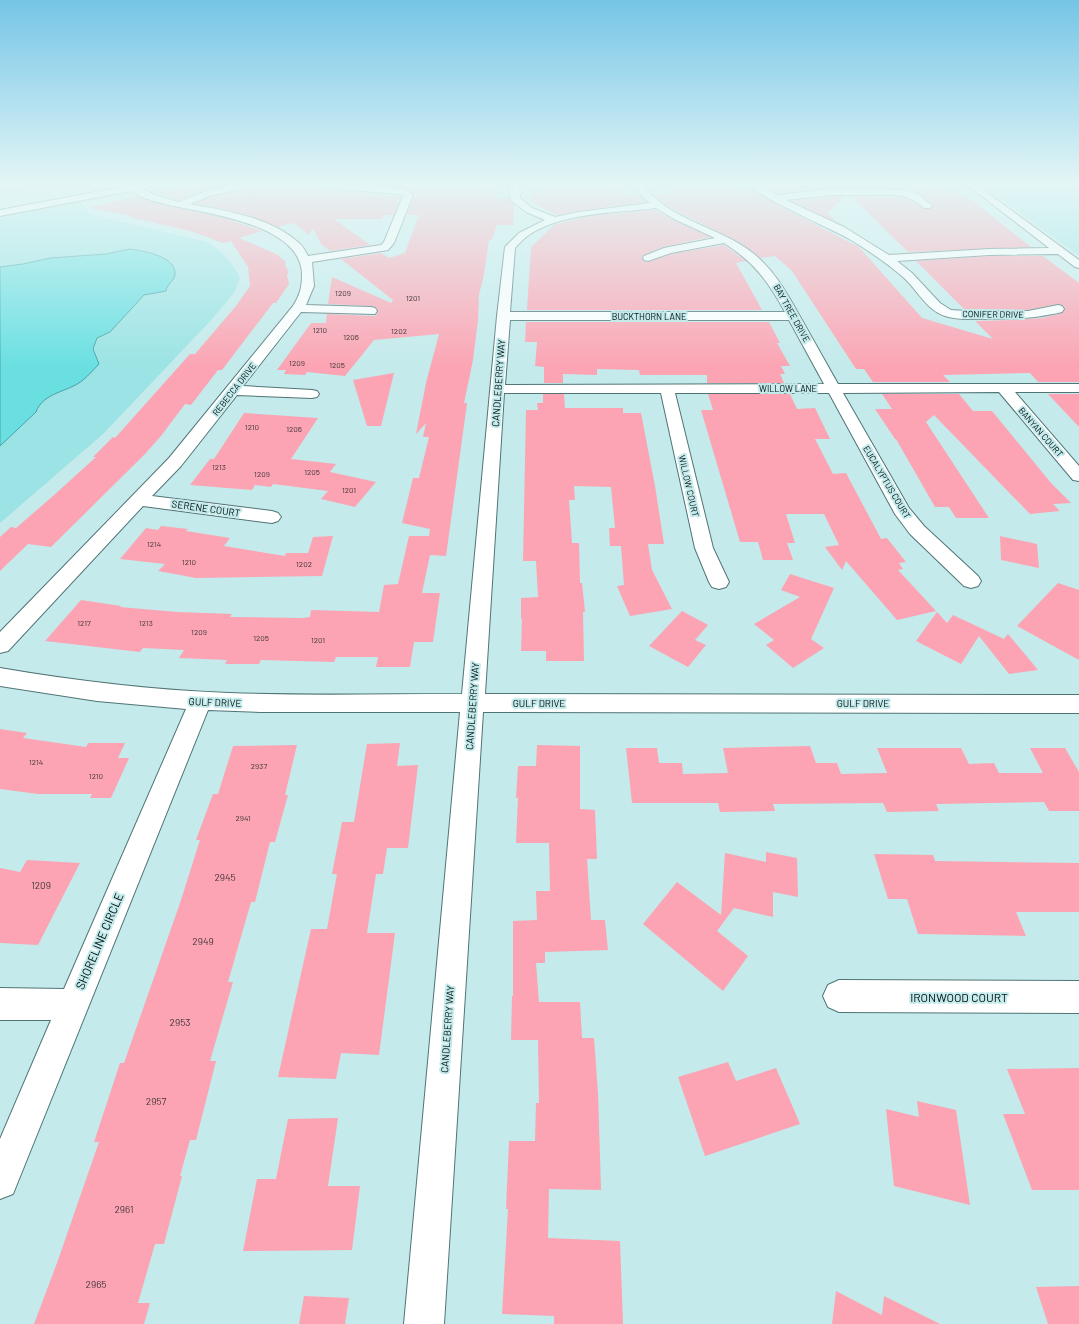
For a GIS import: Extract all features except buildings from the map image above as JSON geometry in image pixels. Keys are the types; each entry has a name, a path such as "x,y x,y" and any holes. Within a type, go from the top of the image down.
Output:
{"street":[{"path":"296,245 307,259 384,248 387,245"},
{"name":"CANDLEBERRY WAY","path":"424,1324 497,389 503,316 510,247 511,245"},
{"path":"648,258 668,250 695,245"},
{"name":"BAY TREE DRIVE","path":"734,245 755,260 774,281 834,388"},
{"name":"CONIFER DRIVE","path":"867,245 908,275 936,306 948,313 966,315 1028,315 1058,310"},
{"path":"1052,245 1079,265"},
{"path":"887,258 989,252 1060,251"},
{"name":"REBECCA DRIVE","path":"0,644 187,448 234,390 298,308 308,288 309,267 307,259"},
{"path":"298,308 371,311"},
{"name":"BUCKTHORN LANE","path":"503,316 794,316"},
{"name":"WILLOW COURT","path":"667,388 704,548 719,582"},
{"name":"EUCALYPTUS COURT","path":"834,388 901,510 917,530 971,581"},
{"name":"BANYAN COURT","path":"1003,388 1079,476"},
{"name":"WILLOW LANE","path":"497,389 1079,388"},
{"path":"234,390 312,394"},
{"name":"SERENE COURT","path":"139,500 272,517"},
{"name":"GULF DRIVE","path":"0,677 84,691 200,702 1079,704"},
{"name":"SHORELINE CIRCLE","path":"0,1181 72,1005 200,702"},
{"name":"IRONWOOD COURT","path":"839,996 1079,997"},
{"path":"0,1004 72,1005"}],"shaded area":[{"path":"0,245 211,245 218,249 234,267 240,278 235,291 213,318 103,434 0,523"},
{"path":"1064,245 1079,245 1079,256"},
{"path":"130,249 150,253 171,263 175,275 166,291 144,295 110,332 97,338 93,349 99,364 77,384 44,400 39,405 36,412 0,446 0,267 50,258 106,254"}]}
